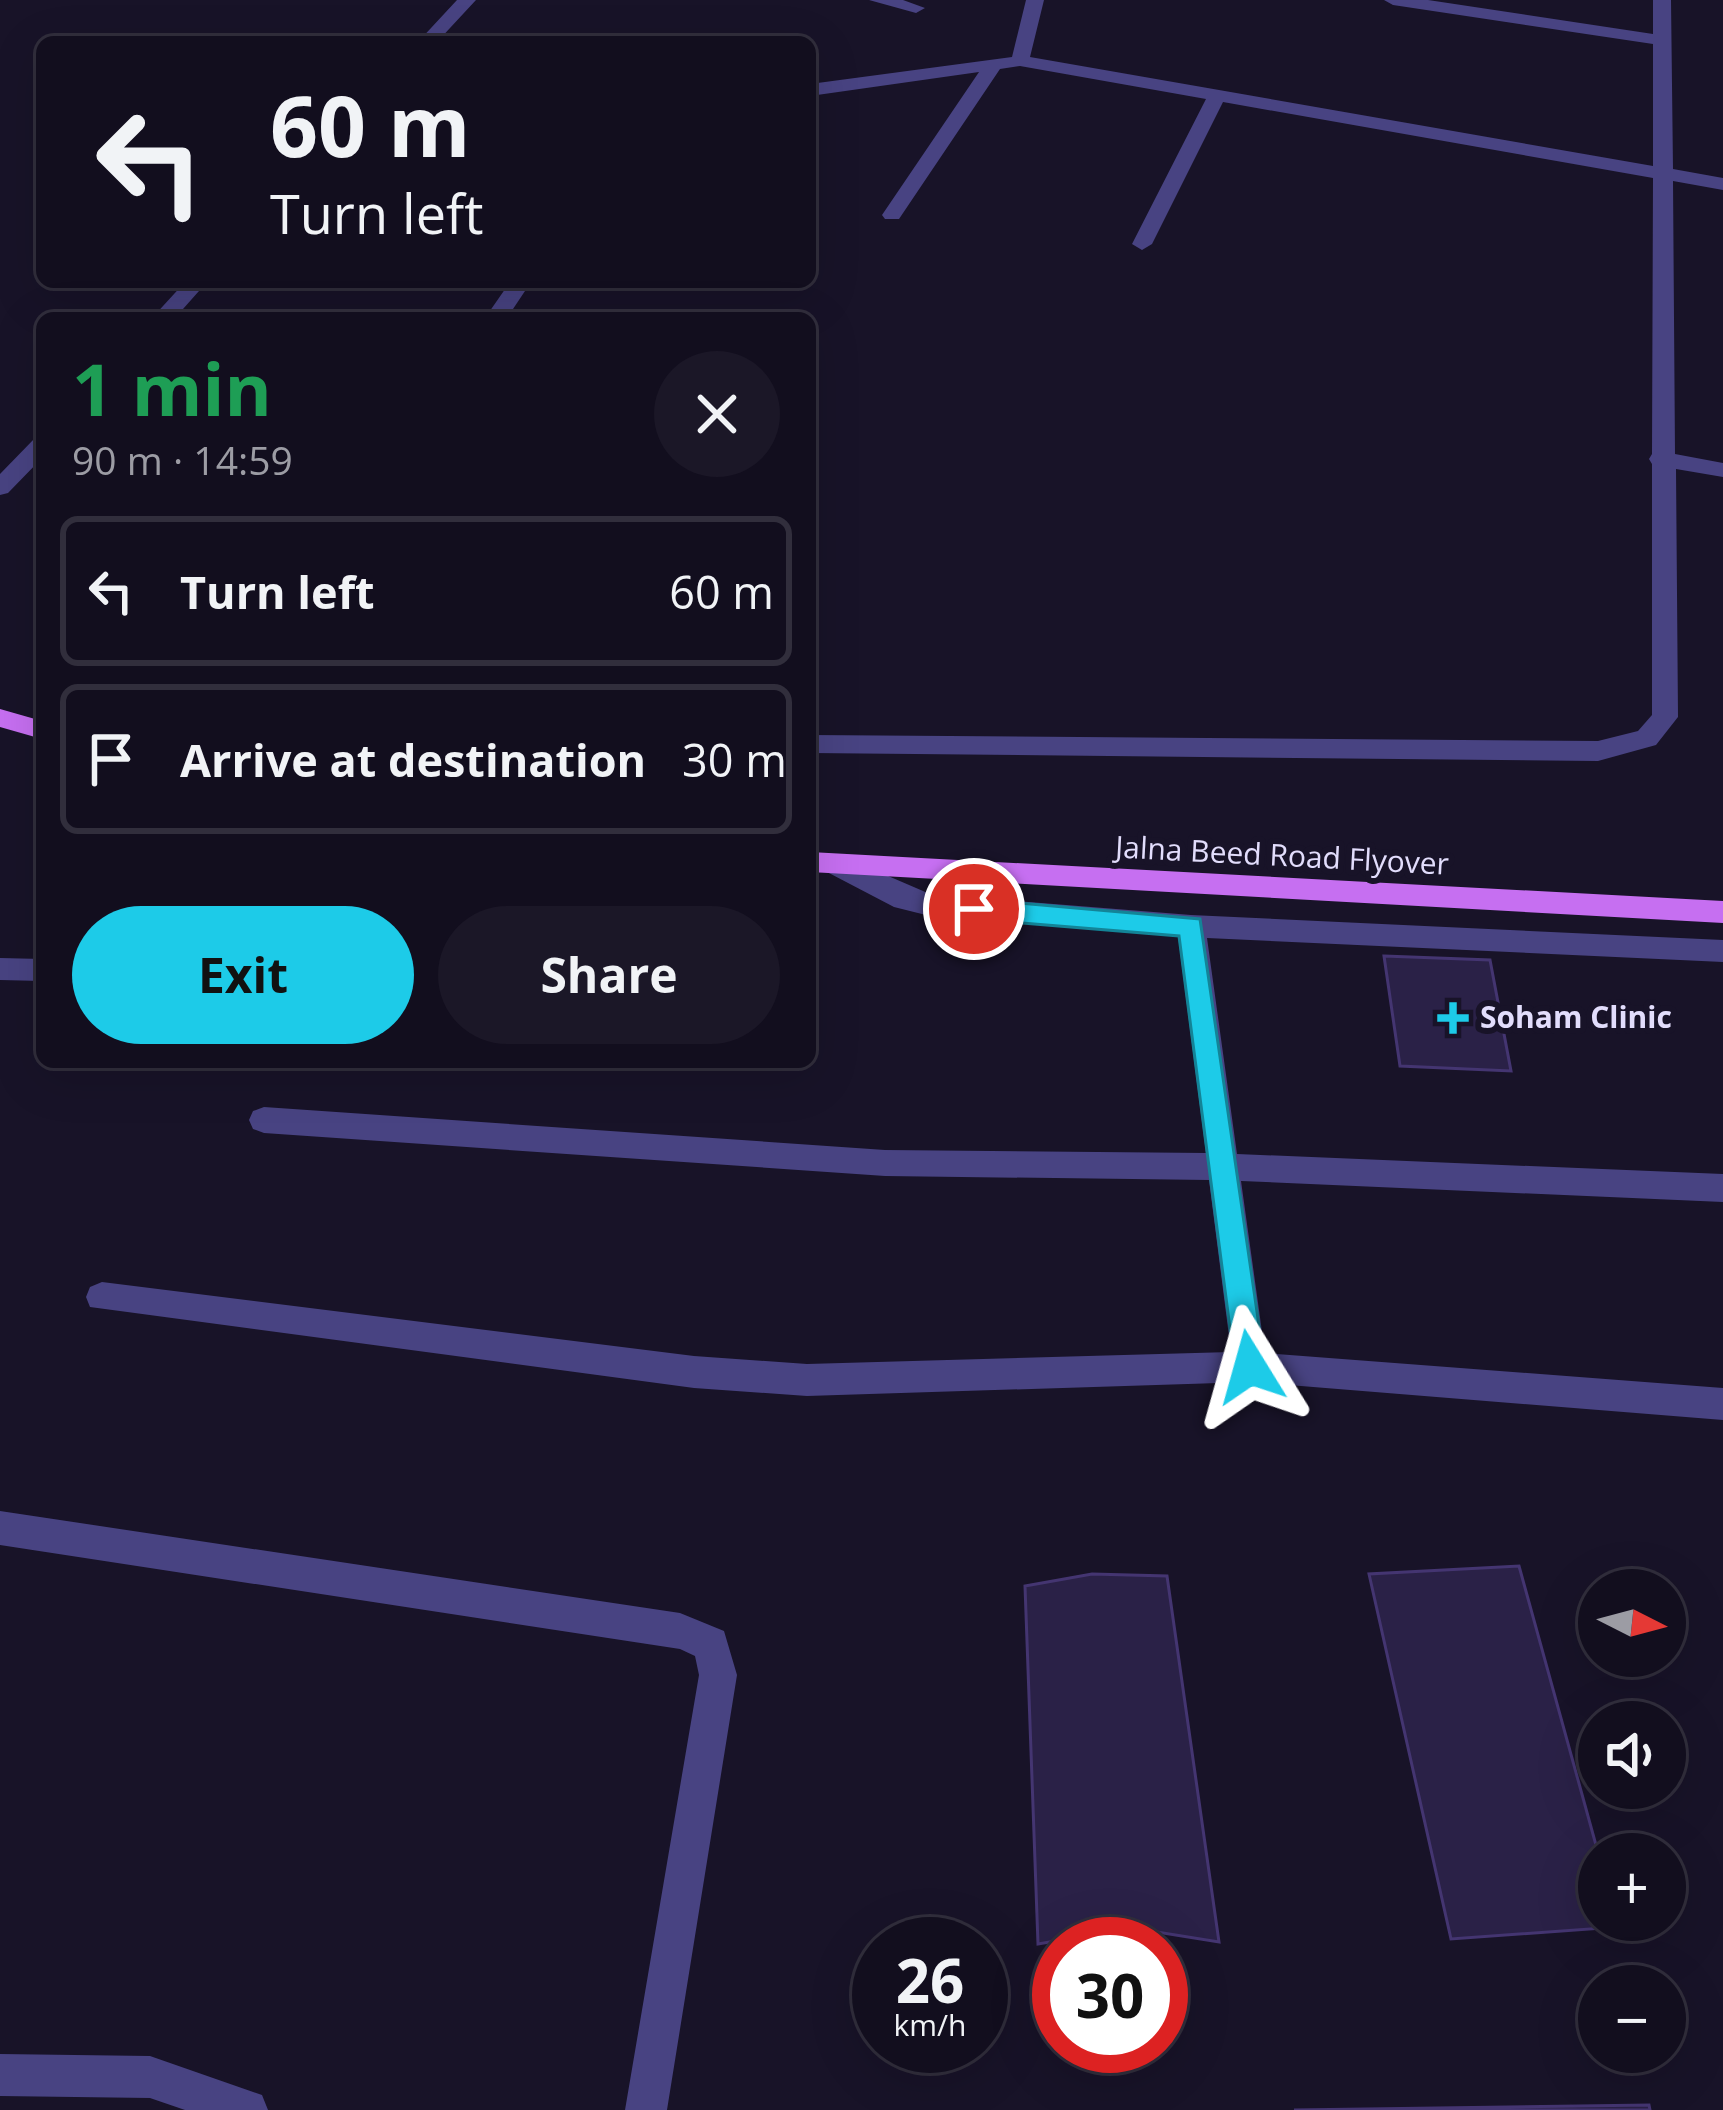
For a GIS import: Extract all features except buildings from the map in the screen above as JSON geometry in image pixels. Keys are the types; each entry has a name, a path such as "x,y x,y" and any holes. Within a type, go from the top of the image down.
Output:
{"main road":[{"path":"0,718 36,728"},
{"name":"Jalna Beed Road Flyover","path":"824,864 1723,912"}],"street":[{"path":"433,36 467,0"},
{"path":"878,0 916,8"},
{"path":"1020,61 1035,0"},
{"path":"1393,0 1660,40"},
{"path":"816,744 1598,751 1647,738 1665,717 1661,0"},
{"path":"816,89 1020,61 1723,184"},
{"path":"892,215 994,64"},
{"path":"1142,244 1218,93"},
{"path":"169,312 191,288"},
{"path":"0,488 36,450"},
{"path":"1660,459 1723,470"},
{"path":"824,864 904,899 930,905 1191,926 1723,951"},
{"path":"1191,926 1250,1367"},
{"path":"0,969 36,970"},
{"path":"264,1120 885,1163 1224,1167 1723,1188"},
{"path":"102,1298 694,1372 807,1380 1250,1367 1723,1404"},
{"path":"0,1528 680,1630 711,1644 718,1675 646,2110"},
{"path":"0,2075 150,2077 247,2110"}],"place":[{"name":"Soham Clinic","path":"1453,1018"}],"route":[{"path":"974,909 1191,926 1250,1367"}]}
